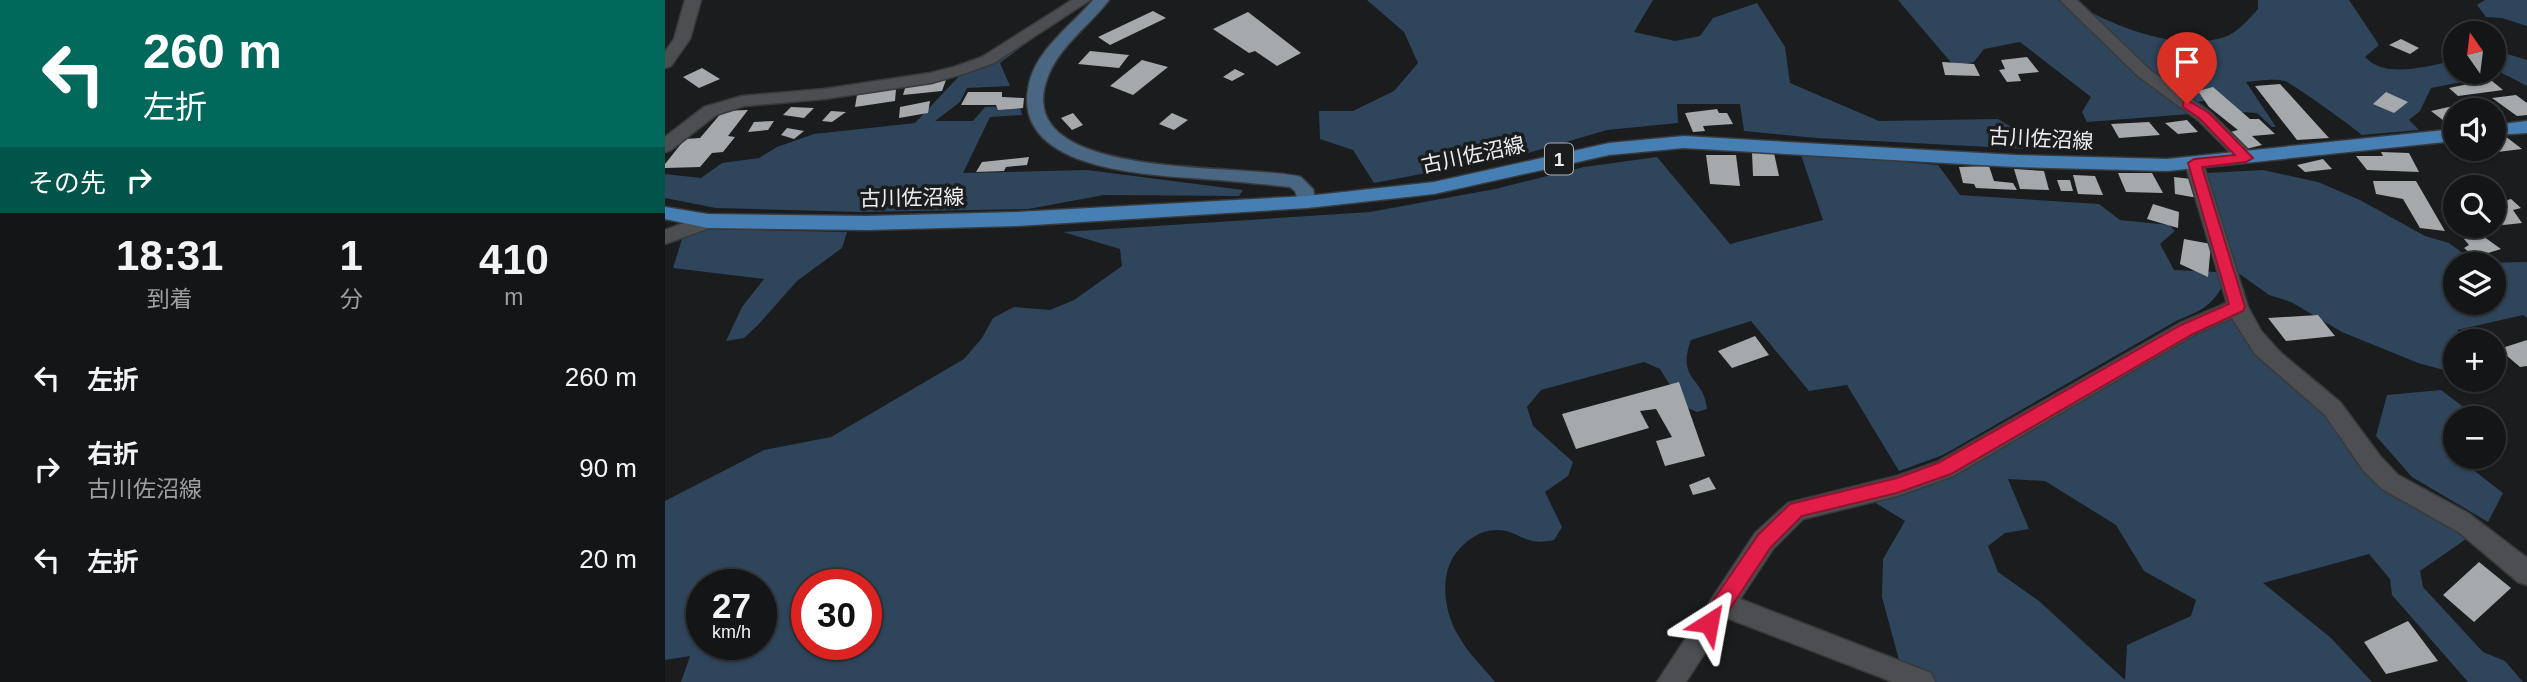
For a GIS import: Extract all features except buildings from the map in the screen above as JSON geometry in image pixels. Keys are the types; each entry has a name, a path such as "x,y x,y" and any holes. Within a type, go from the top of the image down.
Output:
{"main road":[{"path":"2506,129 2527,127"},
{"name":"古川佐沼線","path":"665,213 708,221 815,223 1017,219 1369,197 1434,188 1609,149 1683,142 2065,164 2194,163 2443,136"}],"street":[{"path":"665,63 682,39 693,0"},
{"path":"665,146 710,111 742,101 824,94 931,78 960,70 988,60 1082,0"},
{"path":"1101,0 1039,76 1035,103 1037,116 1045,130 1071,150 1123,166 1295,181 1304,189 1307,201"},
{"path":"2068,0 2144,73 2204,116 2246,158"},
{"path":"2194,163 2238,307 2246,329 2256,343 2273,360 2324,400 2341,418 2371,462 2389,481 2417,499 2459,519 2527,574"},
{"path":"665,237 708,221"},
{"path":"1670,682 1764,541 1796,510 1897,486 1945,469 2187,330 2238,307"},
{"path":"1722,604 1922,682"}],"shaded area":[{"path":"1367,0 1653,0 1634,32 1675,41 1700,36 1713,18 1757,3 1785,47 1790,83 1879,121 1998,119 2028,137 2028,149 1816,138 1744,131 1740,104 1677,104 1678,123 1607,130 1521,155 1374,183 1353,150 1320,139 1319,111 1353,111 1394,91 1418,63 1404,32"},
{"path":"1898,0 2067,0 2143,34 2164,39 2205,41 2225,37 2243,25 2258,9 2258,0 2349,0 2379,45 2365,57 2384,68 2396,69 2443,63 2443,84 2452,84 2431,88 2420,111 2409,120 2419,130 2362,135 2285,81 2246,82 2276,127 2272,127 2257,113 2240,112 2221,98 2197,102 2190,114 2087,122 2082,112 2091,97 2020,42 1984,49 1974,62 1954,66"},
{"path":"2485,0 2527,0 2527,26 2502,18 2486,17 2477,5"},
{"path":"1045,29 1000,63 1010,86 967,88 960,102 935,121 973,121 985,107 1020,106 1022,115 990,117 963,173 1087,170 1243,190 1239,196 1104,195 1028,209 860,212 716,208 665,198 665,174 701,178 722,163 759,158 777,147 814,134 915,123 963,72"},
{"path":"2506,54 2527,60 2527,86 2506,75"},
{"path":"1800,152 1938,165 1960,195 2099,204 2120,220 2169,225 2175,231 2160,244 2174,270 2217,272 2223,285 2214,298 2199,311 2178,320 1943,455 1899,471 1847,385 1809,391 1751,321 1691,340 1687,363 1705,398 1707,409 1697,412 1683,406 1660,369 1644,362 1541,390 1527,407 1533,426 1573,462 1568,476 1545,492 1562,527 1554,540 1544,542 1497,530 1479,534 1456,553 1445,583 1449,616 1453,626 1466,647 1495,682 681,682 689,660 777,660 777,569 686,569 686,657 665,660 665,501 764,450 831,437 964,359 982,338 993,318 1014,307 1050,310 1074,300 1122,266 1120,249 1063,232 1370,212 1495,189 1584,167 1657,157 1730,244 1823,220"},
{"path":"2263,170 2318,182 2360,200 2425,236 2449,243 2461,252 2443,252 2443,315 2506,315 2506,262 2527,262 2527,318 2523,315 2461,329 2443,329 2443,370 2418,363 2342,332 2291,302 2269,295 2237,272 2207,173"},
{"path":"706,229 847,232 842,248 797,281 744,338 726,341 742,307 764,279 673,268 682,239"},
{"path":"2232,318 2247,342 2264,360 2317,404 2338,428 2469,537 2420,571 2423,587 2483,652 2505,661 2523,682 2468,682 2392,595 2390,579 2369,554 2263,583 2331,638 2372,682 1936,682 1899,660 1882,597 1883,559 1905,521 1874,502 1954,475 2195,335","holes":["2008,479 2045,481 2116,525 2144,571 2196,600 2191,616 2127,645 2125,680 2039,601 1998,572 1988,546 2005,533 2029,529"]},
{"path":"2441,390 2462,406 2443,406 2443,469 2472,469 2503,493 2488,522 2412,477 2376,436 2387,395"}],"route":[{"path":"1709,623 1764,541 1796,510 1897,486 1945,469 2187,330 2238,307 2194,163 2246,158 2215,126 2187,104"}]}
